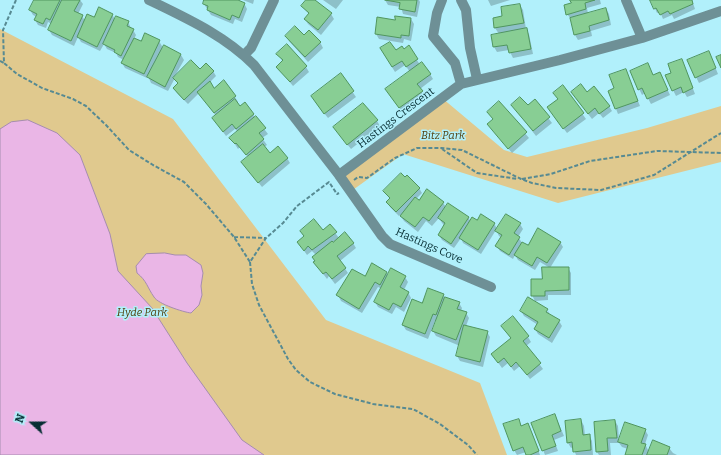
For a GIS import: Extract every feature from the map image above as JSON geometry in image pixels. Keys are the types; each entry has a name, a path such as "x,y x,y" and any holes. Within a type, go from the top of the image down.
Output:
{"street":[{"path":"149,0 201,25 244,55 339,175"},
{"path":"244,55 250,48 274,0"},
{"path":"442,0 437,13 433,36 455,63 461,84"},
{"path":"461,0 466,10 470,48 477,79"},
{"path":"626,0 642,38"},
{"name":"Hastings Crescent","path":"339,175 461,84 642,38 721,11"},
{"name":"Hastings Cove","path":"339,175 382,236 390,244 491,287"}],"path":[{"path":"4,64 3,30 16,0"},
{"path":"0,61 17,74 42,88 73,99 86,106 129,150 184,182 206,204 234,236 250,262 252,284 258,304 288,359 296,370 310,382 335,394 373,404 413,409 440,424 468,445 477,455"},
{"path":"250,262 266,238 284,223 297,206 330,182 337,194 358,177 367,178 394,158 416,148 462,150 532,183 556,188 601,190 654,175 721,133"},
{"path":"441,148 477,173 521,179 551,174 590,161 657,151 721,154"},
{"path":"234,236 266,238"}],"green space":[{"name":"Hyde Park","path":"0,29 173,119 326,320 480,383 507,455 0,455"},
{"name":"Bitz Park","path":"442,98 504,150 527,157 647,128 721,106 721,162 558,203 403,154 350,192 339,175"}],"shaded area":[{"path":"28,120 57,133 80,155 110,234 118,271 152,308 187,363 242,440 264,455 0,455 0,129 11,122"},
{"path":"165,253 186,255 201,265 203,273 201,286 202,295 199,305 191,313 171,307 156,300 145,281 137,273 136,266 146,254"}],"building":[{"path":"34,0 60,0 50,20 46,18 43,24 34,20 37,14 29,10"},
{"path":"62,0 80,0 74,11 83,15 71,41 48,30"},
{"path":"204,0 238,0 245,3 239,18 232,15 230,20 207,10 208,6 203,4"},
{"path":"306,0 315,0 332,13 318,30 304,19 309,13 301,6"},
{"path":"385,0 417,0 415,12 399,9 400,3"},
{"path":"570,0 595,0 585,3 586,9 566,15 564,5 571,3"},
{"path":"650,0 692,0 693,4 670,14 668,11 660,15 656,8 654,9"},
{"path":"520,4 524,23 494,28 493,18 502,16 501,7"},
{"path":"99,7 113,14 97,47 77,37 87,14 94,17"},
{"path":"606,8 609,20 589,26 590,31 574,35 570,18"},
{"path":"116,16 129,21 127,26 134,29 121,56 114,52 115,50 103,44"},
{"path":"395,16 411,18 409,36 401,35 401,38 375,34 377,17 395,20"},
{"path":"295,26 304,35 309,30 321,42 305,57 285,36"},
{"path":"527,28 531,49 509,53 507,45 493,47 491,35"},
{"path":"145,33 160,40 144,74 121,63 134,38 141,41"},
{"path":"390,42 396,50 402,46 404,49 409,45 418,59 406,67 402,61 392,67 380,48"},
{"path":"287,44 307,66 290,82 276,67 283,60 276,54"},
{"path":"164,45 181,54 165,87 147,77"},
{"path":"709,51 716,68 695,78 687,60"},
{"path":"721,55 721,68 716,57"},
{"path":"682,59 693,88 683,93 681,87 672,91 665,75 671,73 668,64"},
{"path":"191,60 200,69 206,63 214,71 184,100 173,88 178,83 173,78"},
{"path":"422,62 431,74 417,84 423,91 399,108 385,89"},
{"path":"648,63 653,75 660,72 668,90 647,99 642,88 638,90 630,71"},
{"path":"626,69 638,101 615,109 608,91 614,88 609,75"},
{"path":"341,73 354,91 324,114 311,96"},
{"path":"224,80 236,96 214,113 197,92 210,81 214,88"},
{"path":"581,84 587,92 594,86 610,106 599,114 595,108 588,114 571,92"},
{"path":"563,85 584,113 563,129 547,107 558,99 553,93"},
{"path":"520,97 528,105 535,99 550,117 533,131 511,105"},
{"path":"235,99 240,106 245,102 254,114 236,129 232,124 223,132 212,118"},
{"path":"499,101 527,132 508,149 487,124 493,119 487,112"},
{"path":"363,103 378,120 347,145 333,127"},
{"path":"256,116 266,128 259,133 264,139 246,155 236,143 235,144 229,138"},
{"path":"263,144 270,153 278,146 288,158 258,183 241,162"},
{"path":"401,173 405,177 407,175 420,188 396,212 386,202 390,198 383,191"},
{"path":"427,189 444,202 429,221 423,217 415,227 400,216 415,197 419,200"},
{"path":"448,203 469,217 451,244 438,235 445,223 438,218"},
{"path":"481,214 495,223 478,250 459,238 472,217 477,220"},
{"path":"506,214 521,223 514,233 520,237 509,255 495,246 502,235 495,231"},
{"path":"314,219 323,230 330,224 337,232 312,250 308,246 304,251 297,242 304,236 300,231"},
{"path":"538,228 561,242 547,263 537,257 532,266 514,255 522,242 528,245"},
{"path":"345,232 354,243 337,256 346,268 332,279 326,272 323,274 313,262 315,261 312,257"},
{"path":"372,263 387,272 380,285 375,282 359,309 336,295 352,269 365,276"},
{"path":"542,267 569,267 569,290 545,291 545,296 531,296 531,279 542,279"},
{"path":"391,268 406,276 400,287 409,292 401,307 393,303 389,310 374,302"},
{"path":"428,288 444,294 436,315 433,314 425,334 402,325 412,299 422,303"},
{"path":"445,297 460,302 457,309 467,312 456,340 432,331"},
{"path":"528,297 548,309 546,312 560,320 549,338 534,329 538,322 520,311"},
{"path":"513,316 529,336 523,341 541,363 527,375 516,362 511,367 504,358 498,363 491,354 511,338 501,326"},
{"path":"464,325 488,331 480,362 456,356"},
{"path":"555,414 561,431 552,435 556,446 542,451 531,423"},
{"path":"519,419 521,426 528,423 539,451 526,455 523,447 513,451 503,424"},
{"path":"581,419 583,435 590,434 591,450 573,452 572,442 567,443 565,421"},
{"path":"615,420 617,438 607,438 608,451 596,452 594,422"},
{"path":"625,422 646,429 641,443 646,444 642,455 625,455 628,445 618,442"},
{"path":"653,440 670,447 667,455 647,455"}]}
